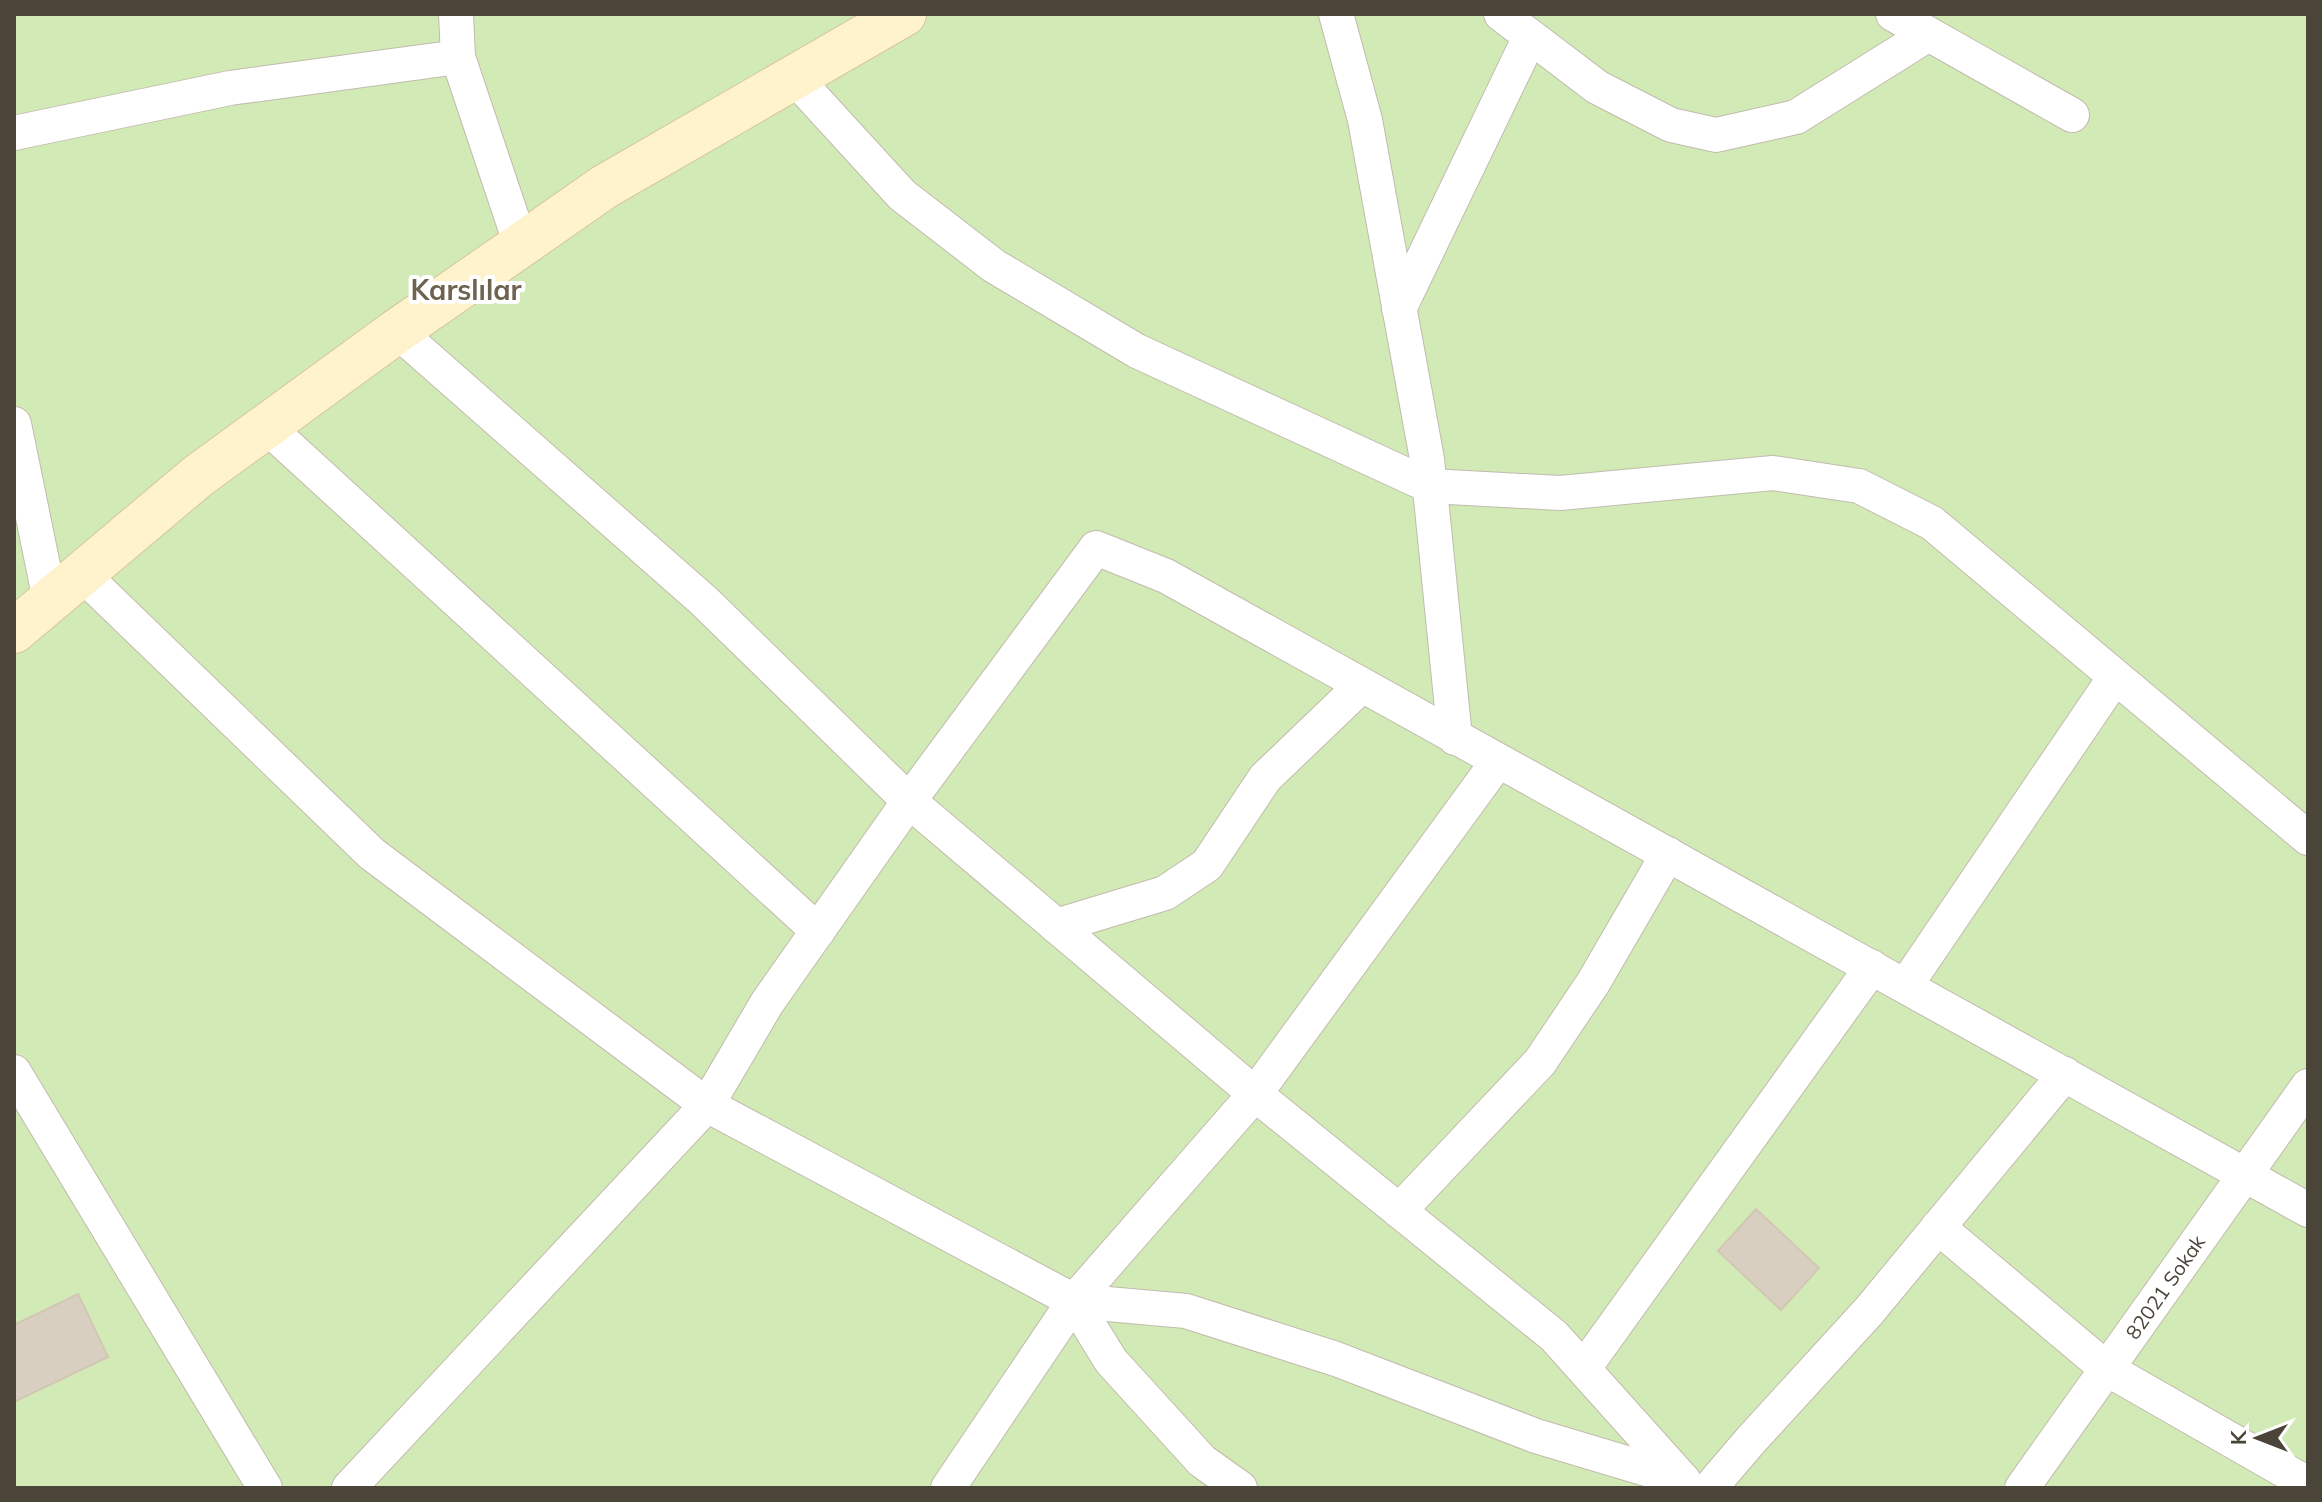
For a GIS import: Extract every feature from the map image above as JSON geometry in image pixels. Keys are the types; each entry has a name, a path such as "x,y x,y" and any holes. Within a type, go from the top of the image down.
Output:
{"main road":[{"path":"14,631 198,476 397,331 604,187 904,14"}],"street":[{"path":"456,14 458,57 521,245"},
{"path":"1336,14 1365,120 1430,486 1455,738"},
{"path":"1501,14 1597,87 1671,125 1716,135 1796,117 1927,35"},
{"path":"1893,14 2072,115"},
{"path":"1399,309 1530,37"},
{"path":"14,133 230,88 458,57"},
{"path":"794,77 902,195 994,266 1137,351 1430,486 1560,493 1773,473 1859,486 1932,523 2308,838"},
{"path":"397,331 704,601 909,801 1255,1094 1554,1336 1695,1485"},
{"path":"14,424 66,587 372,854 707,1105 1074,1301 1186,1311 1336,1359 1536,1436 1695,1485"},
{"path":"266,426 818,931"},
{"path":"349,1488 707,1105 767,1003 909,801 1096,548 1166,576 2308,1210"},
{"path":"1906,985 2115,677"},
{"path":"1056,926 1165,893 1207,865 1265,778 1361,686"},
{"path":"948,1488 1074,1301 1255,1094 1498,761"},
{"path":"1399,1211 1540,1062 1593,983 1668,854"},
{"path":"1584,1368 1872,967"},
{"path":"1695,1485 1751,1440 1869,1311 2065,1074"},
{"path":"16,1081 265,1488"},
{"name":"82021 Sokak","path":"2022,1488 2308,1086"},
{"path":"1938,1227 2107,1369 2298,1483"},
{"path":"1074,1301 1111,1361 1202,1461 1240,1488"}],"green space":[{"path":"14,14 2308,14 2308,1488 14,1488"}],"building":[{"path":"1756,1209 1819,1268 1781,1310 1718,1251"},
{"path":"78,1294 108,1357 14,1402 14,1325"}],"district":[{"name":"Karslılar","path":"466,289"}]}
